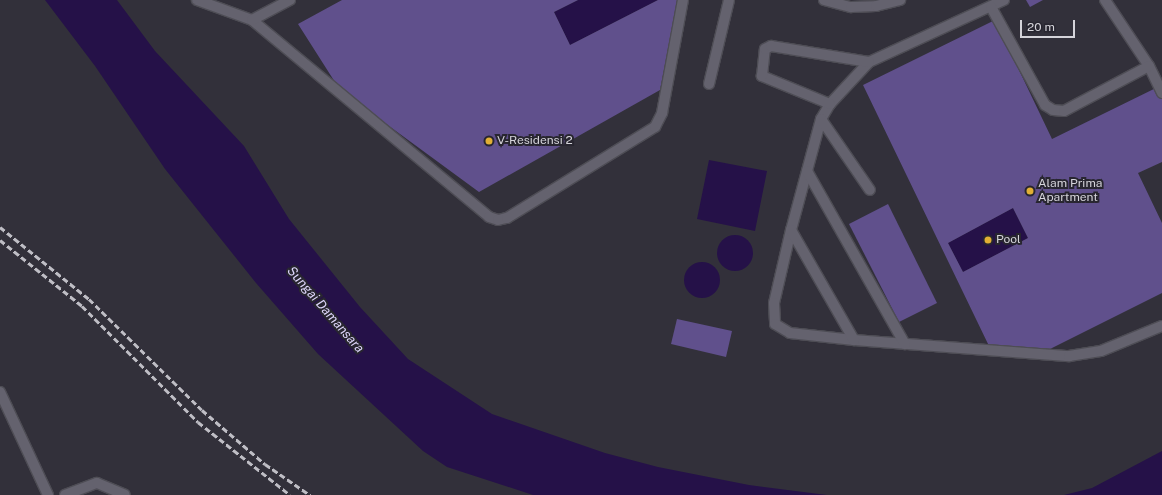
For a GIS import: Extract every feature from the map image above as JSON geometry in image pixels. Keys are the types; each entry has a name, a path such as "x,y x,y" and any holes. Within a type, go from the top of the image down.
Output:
{"street":[{"path":"197,0 252,20 489,217 498,220 508,218 654,127 662,112 683,0"},
{"path":"252,20 290,0"},
{"path":"708,84 729,0"},
{"path":"824,0 851,7 876,6 900,0"},
{"path":"1004,0 869,62 830,104 821,119 791,230 774,303 776,324 790,333 854,340 1069,356 1084,355 1162,326"},
{"path":"1105,0 1149,66 1162,93"},
{"path":"991,7 1045,106 1053,110 1064,111 1149,66"},
{"path":"830,104 762,76 765,49 771,46 869,62"},
{"path":"821,119 870,190"},
{"path":"807,171 905,344"},
{"path":"791,230 854,340"},
{"path":"0,392 48,495"},
{"path":"65,495 97,483 125,495"}],"water":[{"name":"Sungai Damansara","path":"45,0 117,0 155,51 244,146 289,219 360,307 408,359 492,414 605,453 658,467 749,485 827,495 533,495 447,467 423,451 318,354 256,283 165,169 95,66"},
{"path":"578,0 658,0 570,45 554,12"},
{"path":"709,160 767,171 755,231 697,219"},
{"name":"Pool","path":"1013,208 1028,238 963,272 948,243"},
{"path":"739,235 748,240 752,246 752,260 748,266 739,271 731,271 722,266 718,260 717,249 722,240 728,236"},
{"path":"706,262 715,267 719,273 719,287 715,293 706,298 698,298 689,293 685,287 684,276 689,267 695,263"},
{"path":"1162,451 1162,495 1064,495 1092,488"}],"building":[{"name":"V-Residensi 2","path":"342,0 578,0 554,12 570,45 658,0 678,0 660,90 479,192 340,90 298,24"},
{"path":"1026,0 1043,0 1030,7"},
{"name":"Alam Prima Apartment","path":"995,20 1052,139 1162,85 1162,162 1138,173 1162,223 1162,293 1050,349 989,346 863,85","holes":["1013,208 1028,238 963,272 948,243"]},
{"path":"888,204 937,303 899,322 849,224"},
{"path":"677,319 732,331 726,357 671,344"}],"railway":[{"path":"0,227 89,299 202,410 265,464 310,495"},
{"path":"0,240 82,306 198,422 290,495"}],"place":[{"name":"V-Residensi 2","path":"489,141"},
{"name":"Alam Prima Apartment","path":"1030,191"},
{"name":"Pool","path":"988,240"}]}
